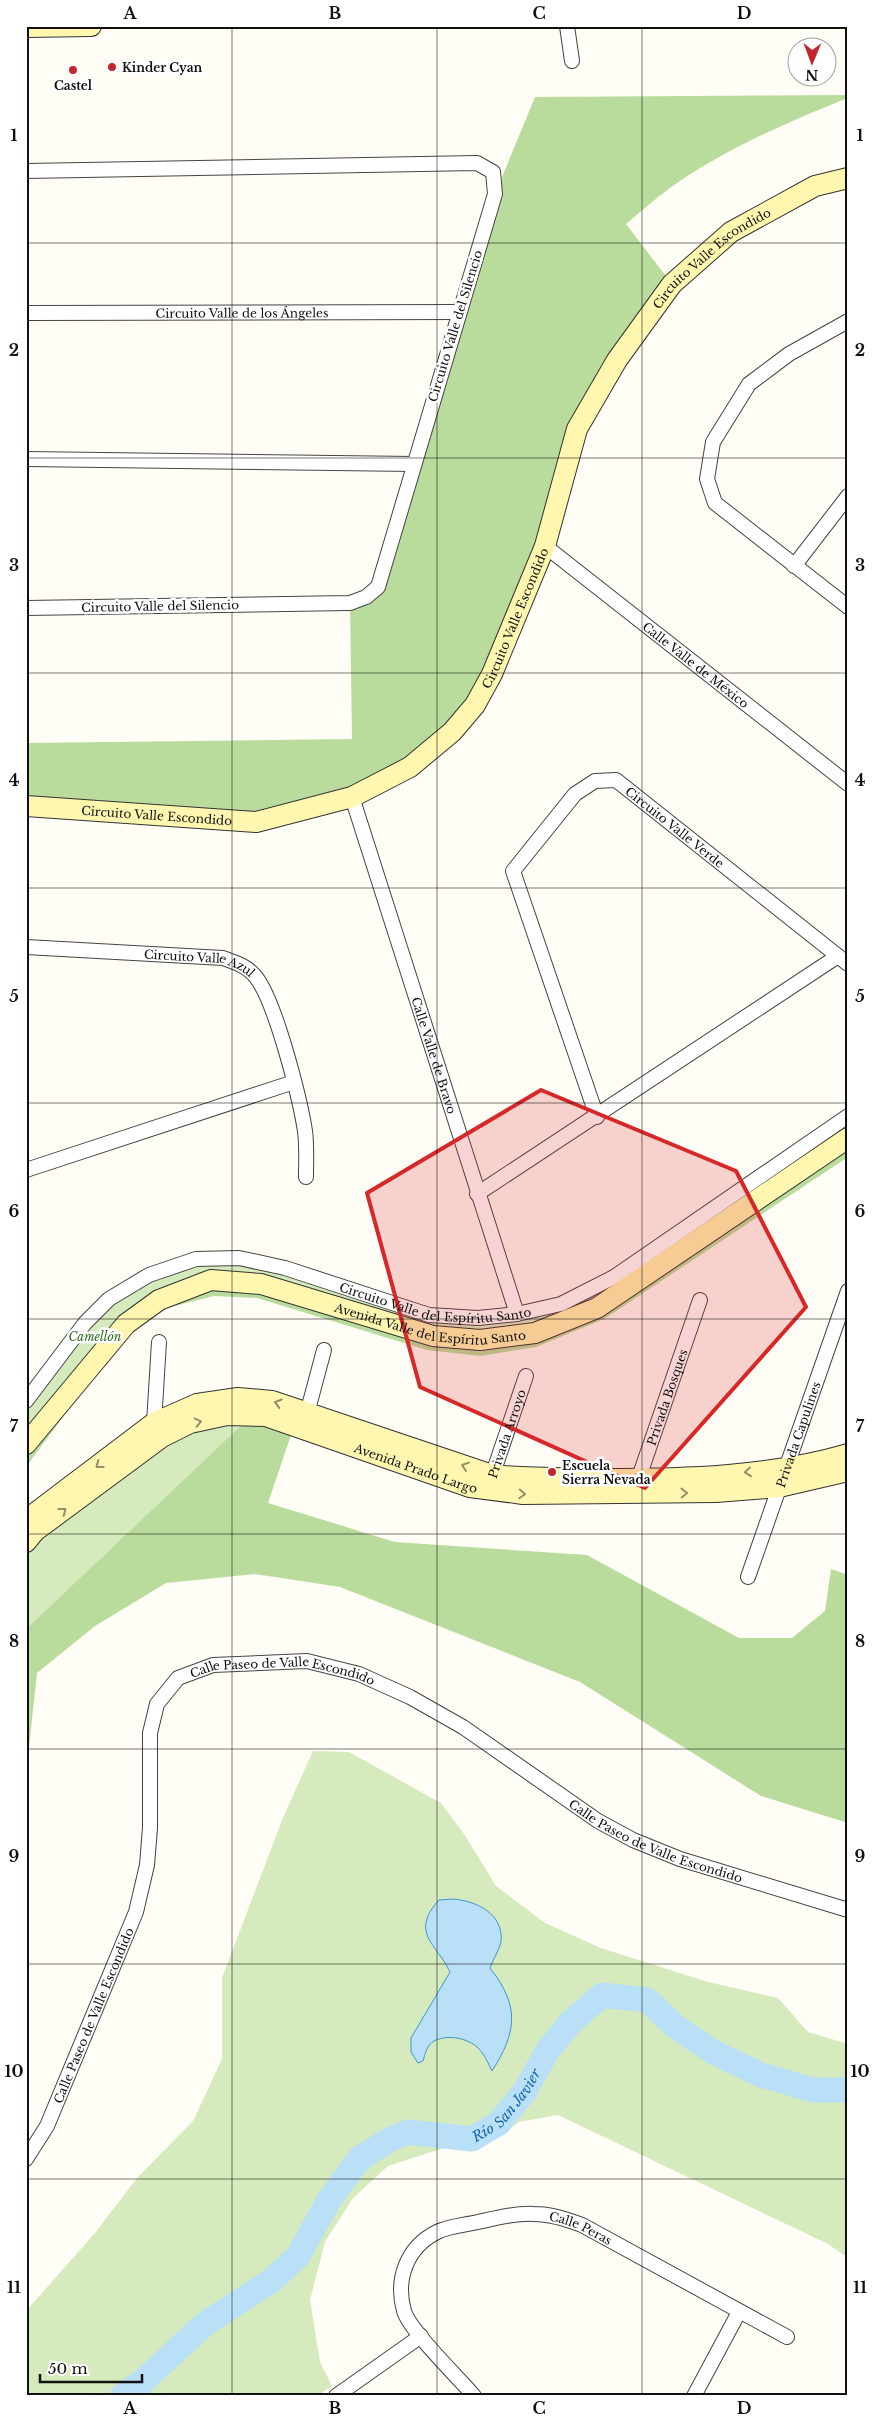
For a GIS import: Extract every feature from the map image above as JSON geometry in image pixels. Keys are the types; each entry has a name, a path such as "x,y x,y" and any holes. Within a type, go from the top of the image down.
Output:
{"street":[{"path":"26,27 91,26"},
{"path":"567,26 572,61"},
{"name":"Circuito Valle del Silencio","path":"26,171 477,163 493,172 495,194 378,587 366,597 350,603 26,608"},
{"name":"Circuito Valle Escondido","path":"26,806 256,822 352,797 410,767 452,732 475,705 492,674 545,546 578,429 616,360 672,284 731,232 815,186 848,178"},
{"name":"Circuito Valle de los Ángeles","path":"26,313 459,312"},
{"path":"848,322 789,354 749,384 713,442 707,479 716,503 848,607"},
{"path":"26,459 414,464"},
{"path":"794,566 848,496"},
{"name":"Calle Valle de México","path":"545,546 848,784"},
{"name":"Circuito Valle Verde","path":"478,1194 843,960 616,780 595,780 575,794 513,871 597,1117"},
{"name":"Calle Valle de Bravo","path":"352,797 517,1314"},
{"name":"Circuito Valle Azul","path":"26,947 222,958 241,965 255,975 265,990 294,1082 305,1132 306,1177"},
{"path":"27,1168 294,1082"},
{"name":"Circuito Valle del Espíritu Santo","path":"26,1401 86,1323 109,1299 149,1275 196,1259 239,1258 284,1268 429,1315 478,1318 517,1314 561,1304 614,1277 848,1116"},
{"name":"Avenida Valle del Espíritu Santo","path":"26,1444 126,1324 159,1300 211,1280 261,1284 433,1336 480,1340 534,1333 597,1308 848,1138"},
{"name":"Privada Capulines","path":"748,1577 848,1291"},
{"name":"Privada Bosques","path":"636,1486 700,1300"},
{"path":"154,1423 159,1342"},
{"path":"305,1420 324,1350"},
{"name":"Privada Arroyo","path":"490,1483 526,1376"},
{"name":"Avenida Prado Largo","path":"26,1542 35,1531 134,1448 154,1423 197,1404 238,1398 272,1401 305,1420 470,1487 490,1483 523,1494 636,1486 786,1468 820,1462 848,1454"},
{"name":"Avenida Prado Largo","path":"26,1520 134,1448 190,1423 227,1415 305,1420"},
{"name":"Avenida Prado Largo","path":"636,1486 716,1492 779,1487 848,1472"},
{"name":"Calle Paseo de Valle Escondido","path":"26,2160 47,2126 136,1912 147,1865 150,1828 150,1733 157,1704 178,1678 213,1665 307,1661 358,1674 410,1697 464,1726 598,1821 633,1840 680,1859 848,1910"},
{"name":"Calle Peras","path":"474,2396 421,2336 405,2313 401,2291 404,2266 417,2246 438,2231 509,2215 533,2214 556,2216 582,2225 787,2337"},
{"path":"694,2396 739,2312"},
{"path":"336,2396 421,2336"}],"highlighted area":[{"path":"541,1090 736,1171 806,1307 645,1488 420,1387 367,1193"}],"green space":[{"path":"848,95 848,98 733,149 670,188 626,224 672,284 577,429 492,674 410,767 256,822 26,806 26,743 352,739 350,603 378,587 495,194 535,97"},
{"name":"Camellón","path":"848,1116 848,1138 597,1308 480,1340 261,1284 159,1300 26,1444 26,1401 109,1299 196,1259 239,1258 429,1315 478,1318 561,1304"},
{"path":"848,1138 848,1157 604,1319 536,1347 480,1356 427,1350 257,1298 214,1296 163,1309 132,1328 107,1357 26,1467 26,1444 126,1324 211,1280 480,1340 597,1308"},
{"path":"250,1417 26,1629 26,1542 162,1437"},
{"path":"250,1417 293,1429 268,1503 395,1542 587,1555 739,1638 792,1638 825,1611 831,1569 848,1575 848,1823 761,1796 580,1682 340,1587 255,1574 166,1583 95,1626 37,1673 26,1775 26,1629"},
{"path":"313,1751 349,1752 441,1803 464,1834 496,1886 545,1923 601,1948 708,1982 778,1998 808,2032 848,2044 848,2258 828,2244 558,2115 519,2122 489,2143 444,2148 388,2166 353,2198 325,2242 310,2300 320,2362 332,2386 316,2396 26,2396 26,2311 95,2233 137,2178 193,2121 222,2059 222,1978 282,1820"}],"water":[{"path":"453,1899 480,1906 493,1917 501,1932 501,1942 490,1968 506,1995 512,2019 506,2044 492,2071 478,2048 469,2042 457,2038 445,2038 434,2041 428,2047 423,2061 418,2063 411,2052 411,2038 450,1972 428,1938 426,1921 430,1911 439,1900"}],"waterway":[{"name":"Río San Javier","path":"122,2396 143,2381 206,2323 271,2281 298,2256 329,2200 360,2158 391,2139 408,2132 472,2139 499,2123 525,2091 548,2050 571,2022 602,1995 647,2000 676,2027 713,2052 761,2075 813,2090 848,2090"}],"place":[{"name":"Kinder Cyan","path":"112,67"},
{"name":"Castel","path":"73,70"},
{"name":"Escuela Sierra Nevada","path":"552,1472"}]}
